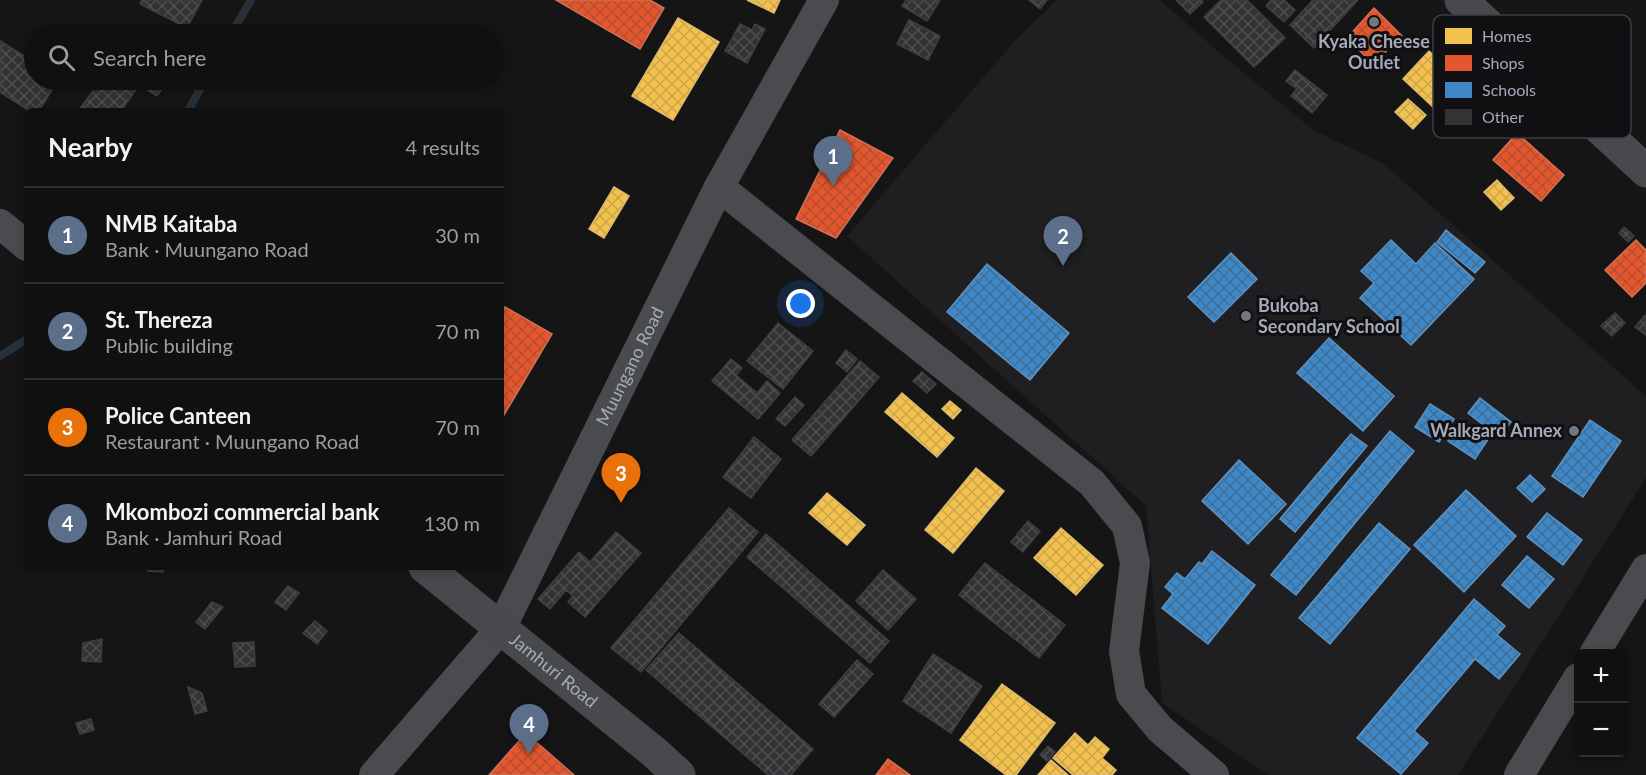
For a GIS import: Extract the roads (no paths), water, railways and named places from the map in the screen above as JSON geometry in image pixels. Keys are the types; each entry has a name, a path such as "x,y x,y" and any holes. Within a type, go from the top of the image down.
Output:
{"street":[{"name":"Muungano Road","path":"374,775 501,628 719,187 824,0"},
{"path":"1461,0 1477,15"},
{"path":"1610,138 1646,171"},
{"path":"719,187 1092,483 1127,526 1135,563 1124,651 1131,694 1160,729 1214,775"},
{"path":"0,224 24,244"},
{"path":"1597,649 1646,569"},
{"name":"Jamhuri Road","path":"429,570 654,752 679,775"},
{"path":"1519,775 1574,685"}],"waterway":[{"path":"237,24 251,0"},
{"path":"190,108 200,90"},
{"path":"0,356 24,341"}],"place":[{"name":"Kyaka Cheese Outlet","path":"1374,22"},
{"name":"NMB Kaitaba","path":"833,186"},
{"name":"St. Thereza","path":"1063,266"},
{"name":"Bukoba Secondary School","path":"1246,316"},
{"name":"Walkgard Annex","path":"1574,431"},
{"name":"Police Canteen","path":"621,503"},
{"name":"Mkombozi commercial bank","path":"529,754"}]}
